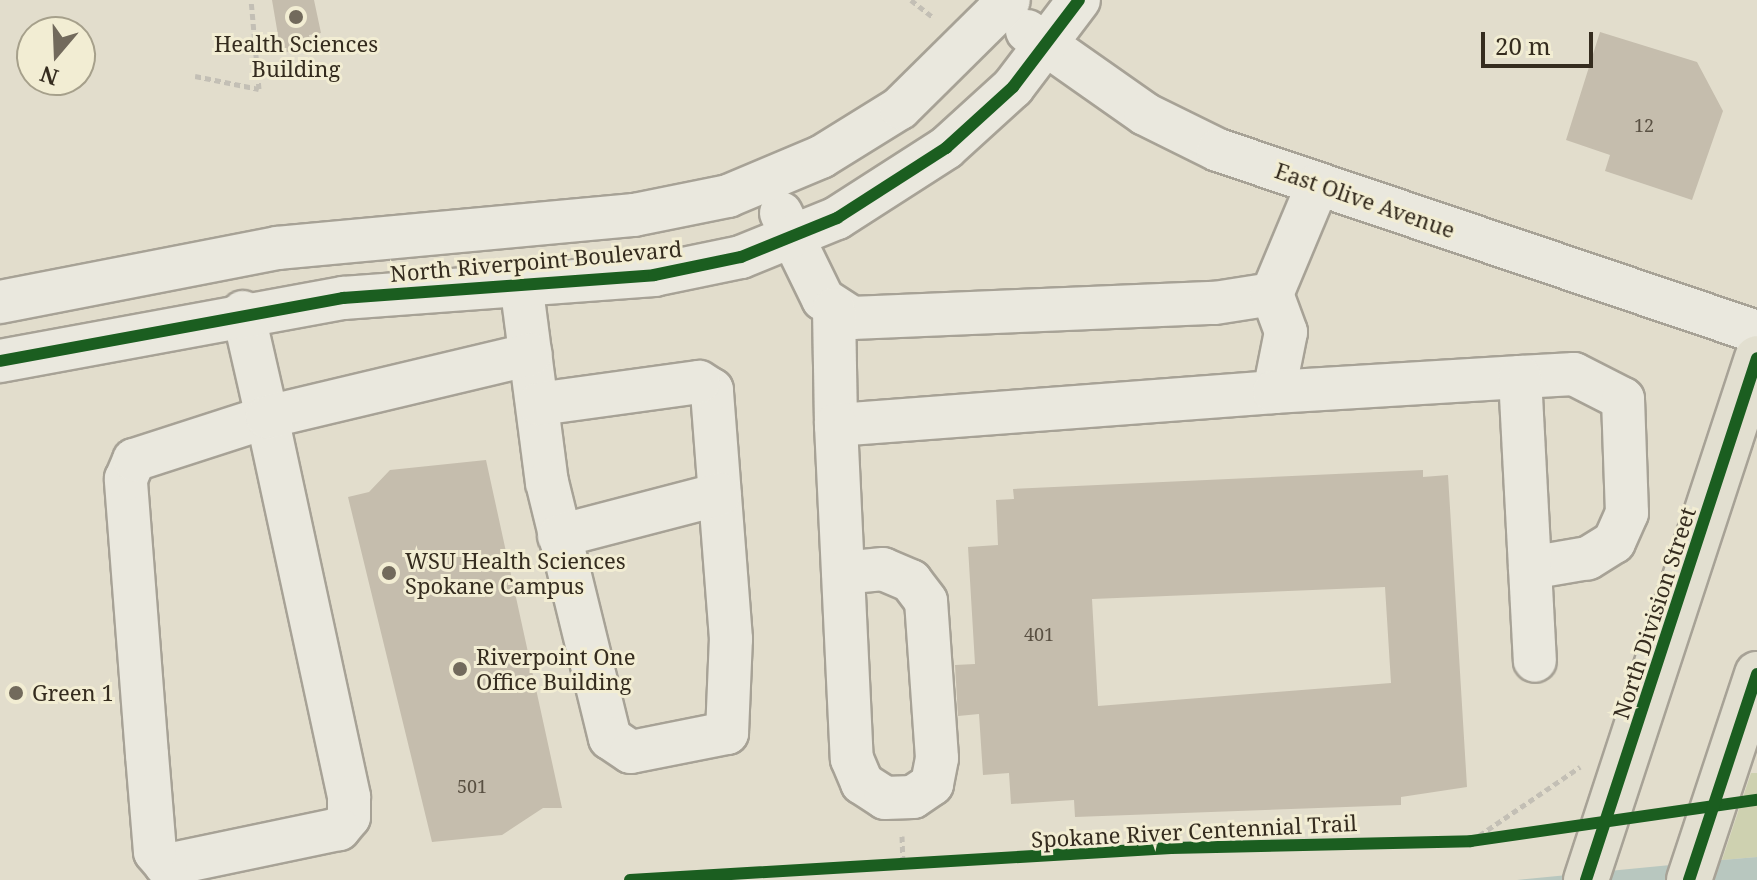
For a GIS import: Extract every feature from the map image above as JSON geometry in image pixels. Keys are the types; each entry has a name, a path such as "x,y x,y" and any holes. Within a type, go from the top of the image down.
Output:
{"main road":[{"name":"North Division Street","path":"1586,880 1757,358"},
{"path":"1689,880 1757,674"}],"street":[{"name":"North Riverpoint Boulevard","path":"1004,6 900,108 768,182 634,215 484,225 200,260 12,300 18,357 243,312 506,284 702,268 791,239 946,148 1049,47 1079,0"},
{"name":"East Olive Avenue","path":"1004,6 1049,47 1180,133 1318,184 1757,332"},
{"path":"768,182 791,239 834,309 836,425 843,573 852,759 862,783 885,798 913,797 932,784 937,758 926,601 911,581 883,569 843,573"},
{"path":"1274,392 1286,332 1272,294 1318,184"},
{"name":"North Riverpoint Boulevard","path":"484,225 506,284"},
{"path":"506,284 531,354 559,536 610,738 631,752 665,751 727,733 733,712 712,390 699,382 539,404"},
{"path":"834,309 852,318 1215,303 1272,294"},
{"path":"243,312 267,417 349,817 339,829 166,865 155,852 126,479 134,460 148,451 267,417 531,354"},
{"path":"836,425 1274,392 1574,374 1623,399 1627,513 1614,542 1588,558 1530,568"},
{"path":"1520,377 1535,661"},
{"path":"559,536 720,494"}],"path":[{"path":"195,76 259,89 251,0"},
{"path":"911,0 945,26"},
{"path":"1471,841 1585,764"},
{"path":"1457,841 1513,837"},
{"path":"888,869 918,867"}],"green space":[{"path":"1751,773 1757,773 1757,857 1722,860"}],"shaded area":[{"path":"1757,857 1757,880 1517,880 1722,860"}],"building":[{"name":"Health Sciences Building","path":"272,0 314,0 321,33 309,35 312,48 281,53"},
{"path":"1600,32 1697,62 1723,111 1692,200 1605,171 1610,155 1566,140"},
{"name":"Riverpoint One Office Building","path":"486,460 562,808 543,808 502,835 432,842 348,497 369,492 390,470"},
{"path":"1423,470 1423,477 1448,475 1467,787 1401,797 1401,805 1075,817 1074,800 1011,804 1009,773 983,775 979,714 958,716 955,665 975,664 968,547 998,545 996,500 1014,499 1013,489","holes":["1385,587 1391,683 1098,706 1092,599"]}],"cycle path":[{"path":"0,361 343,298 654,275 741,257 837,218 946,148 1013,87 1079,0"},
{"path":"1586,880 1757,358"},
{"path":"1689,880 1757,674"},
{"name":"Spokane River Centennial Trail","path":"630,880 1171,848 1471,841 1757,800"}],"place":[{"name":"Health Sciences Building","path":"296,17"},
{"name":"WSU Health Sciences Spokane Campus","path":"389,573"},
{"name":"Riverpoint One Office Building","path":"460,669"},
{"name":"Green 1","path":"16,693"}]}
